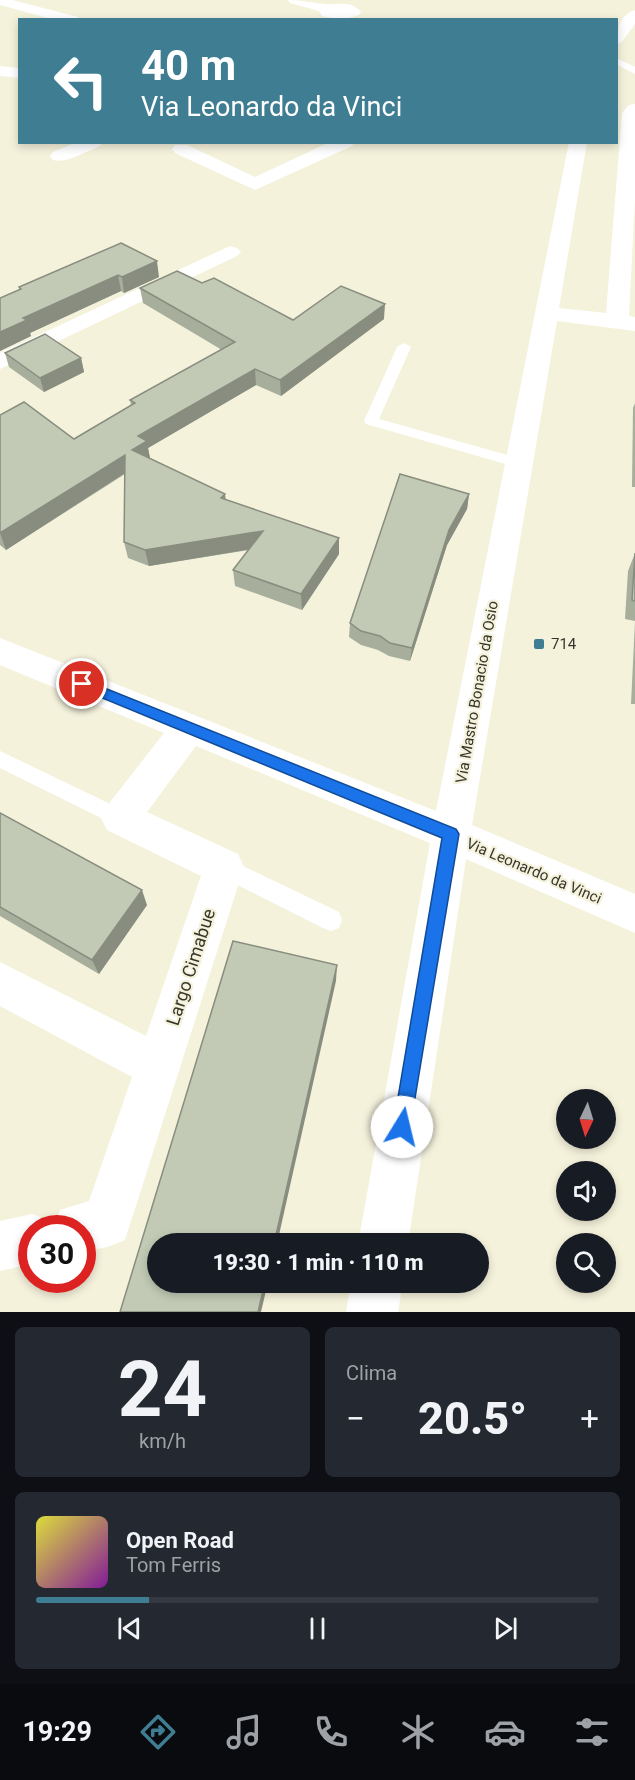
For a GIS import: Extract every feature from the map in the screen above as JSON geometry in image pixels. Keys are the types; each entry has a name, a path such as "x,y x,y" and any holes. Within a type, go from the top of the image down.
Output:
{"street":[{"path":"295,0 329,9 358,7"},
{"path":"0,1 65,18"},
{"path":"18,18 38,11"},
{"path":"618,37 635,14"},
{"path":"10,21 18,18"},
{"path":"0,71 18,73"},
{"path":"548,313 626,323 629,232 627,164 632,99"},
{"path":"59,156 89,144"},
{"path":"180,149 255,184 342,144"},
{"path":"576,151 601,161 627,164"},
{"name":"Via Mastro Bonacio da Osio","path":"385,1233 451,834 576,151"},
{"path":"0,362 230,252"},
{"name":"Via Leonardo da Vinci","path":"0,651 451,834 635,914"},
{"path":"189,728 120,818 224,867"},
{"name":"Largo Cimabue","path":"96,1224 107,1222 224,867"},
{"path":"0,982 158,1067"},
{"path":"0,1246 18,1242"},
{"path":"372,1312 375,1293"}],"lane":[{"path":"618,61 635,71"},
{"path":"404,347 371,421 520,463"},
{"path":"0,759 120,818"},
{"path":"224,867 331,920"}],"building":[{"path":"121,243 157,261 122,277 118,275 23,318 27,320 0,332 0,298 21,289 19,287"},
{"path":"177,271 202,283 214,278 293,320 341,286 385,304 280,380 255,369 138,436 147,441 132,450 225,494 221,498 339,538 301,594 233,570 263,531 145,550 124,542 125,455 0,533 0,415 24,402 74,439 135,403 130,400 235,342 140,288"},
{"path":"45,334 81,358 40,378 5,353"},
{"path":"400,474 469,494 449,530 412,648 390,643 380,636 361,631 350,623"},
{"path":"635,553 635,601 632,600"},
{"path":"0,813 142,890 92,960 0,907"},
{"path":"233,941 337,965 276,1233 147,1233 147,1293 262,1293 258,1312 120,1312"}],"place":[{"name":"714","path":"539,644"}],"route":[{"path":"82,684 451,834 402,1127"}]}
